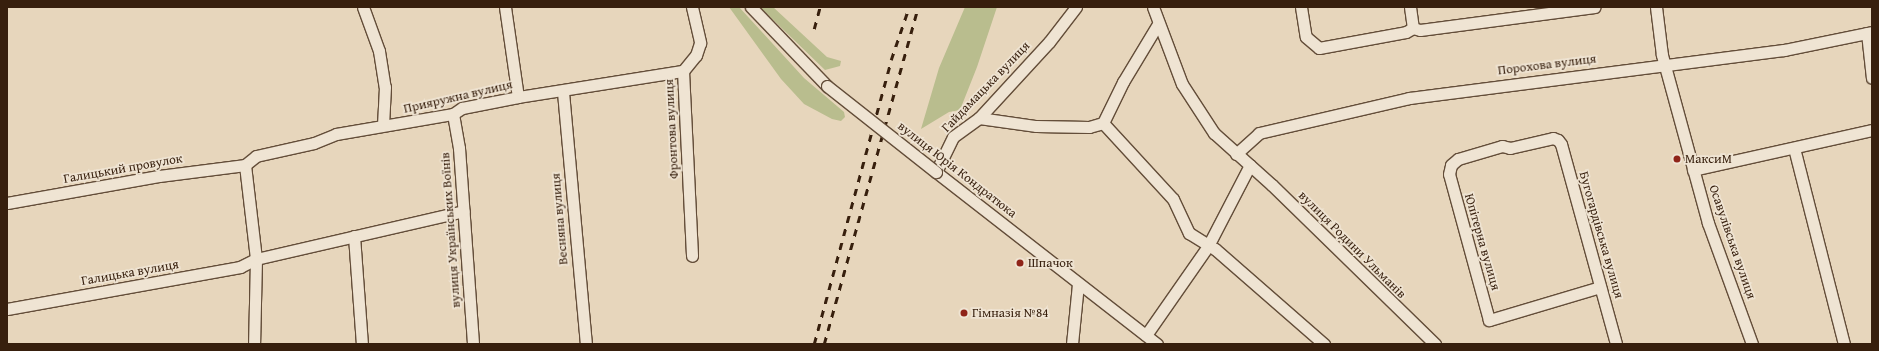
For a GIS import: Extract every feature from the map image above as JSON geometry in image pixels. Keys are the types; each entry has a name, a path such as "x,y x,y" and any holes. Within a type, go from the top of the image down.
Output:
{"street":[{"path":"363,7 379,50 384,80 383,125"},
{"path":"505,7 518,97"},
{"name":"Фронтова вулиця","path":"692,7 700,42 696,55 683,70 692,256"},
{"name":"вулиця Юрія Кондратюка","path":"751,7 827,86 1078,284 1157,344"},
{"name":"Гайдамацька вулиця","path":"936,172 953,137 979,118 1049,42 1076,7"},
{"name":"вулиця Родини Ульманів","path":"1153,7 1158,24 1182,84 1214,133 1250,165 1435,344"},
{"path":"1301,7 1306,37 1319,48 1406,32 1414,28 1420,30 1594,7"},
{"path":"1410,7 1414,28"},
{"name":"Осавулівська вулиця","path":"1656,7 1665,64 1708,223 1752,344"},
{"path":"979,118 1036,126 1089,127 1103,123 1122,82 1158,24"},
{"path":"1870,33 1872,78"},
{"name":"Порохова вулиця","path":"1236,154 1259,133 1359,108 1477,88 1784,50 1870,33"},
{"name":"Прияружна вулиця","path":"245,165 256,156 383,125 452,114 462,108 518,97 562,92 683,70"},
{"name":"Весняна вулиця","path":"562,92 586,344"},
{"name":"вулиця Українських Воїнів","path":"452,114 464,211 473,344"},
{"path":"1103,123 1173,199 1189,233 1208,246 1324,344"},
{"path":"1693,170 1872,130"},
{"name":"Бугогардівська вулиця","path":"1553,138 1561,144 1616,344"},
{"name":"Юпітерна вулиця","path":"1553,138 1510,148 1502,146 1458,159 1451,165 1448,174 1488,320 1600,287"},
{"path":"1794,148 1844,344"},
{"path":"245,165 256,259 254,344"},
{"name":"Галицький провулок","path":"7,203 158,176 245,165"},
{"path":"1146,335 1208,246 1250,165"},
{"name":"Галицька вулиця","path":"7,309 240,267 256,259 464,211"},
{"path":"354,236 362,344"},
{"path":"1072,344 1078,284"}],"green space":[{"path":"729,7 739,7 804,78 844,112 845,117 841,121 832,119 804,104 781,79"},
{"path":"760,7 773,7 827,57 841,61 840,66 825,70"},
{"path":"965,7 997,7 977,67 960,110 949,112 921,129 939,68"}],"railway":[{"path":"814,29 820,7"},
{"path":"814,344 891,60 909,7"},
{"path":"824,344 918,7"}],"place":[{"name":"МаксиМ","path":"1677,159"},
{"name":"Шпачок","path":"1020,263"},
{"name":"Гімназія №84","path":"964,313"}]}
